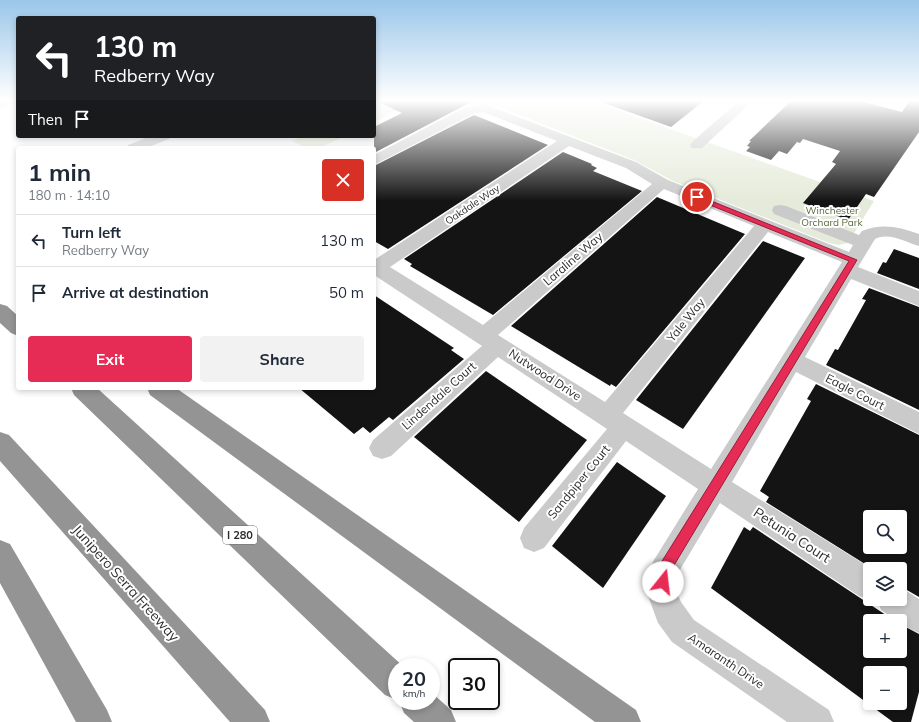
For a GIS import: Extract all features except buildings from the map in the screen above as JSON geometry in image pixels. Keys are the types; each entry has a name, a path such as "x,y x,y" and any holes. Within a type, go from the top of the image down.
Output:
{"highway":[{"path":"0,311 16,326"},
{"name":"I 280","path":"84,390 388,675"},
{"path":"161,390 624,722"},
{"name":"Junipero Serra Freeway","path":"0,443 253,722"},
{"path":"0,554 95,722"},
{"path":"426,710 439,722"}],"street":[{"path":"376,160 427,134"},
{"path":"552,134 631,165 662,183 855,258"},
{"path":"697,145 710,134"},
{"path":"138,146 159,138"},
{"name":"Oakdale Way","path":"376,268 568,140"},
{"name":"Laraline Way","path":"490,340 662,183"},
{"path":"780,210 919,299"},
{"name":"Yale Way","path":"616,421 765,224"},
{"name":"Amaranth Drive","path":"817,722 683,631 669,612 662,594 664,570 868,235 876,231 888,230 919,240"},
{"name":"Nutwood Drive","path":"376,268 715,485"},
{"name":"Lindendale Court","path":"382,448 490,340"},
{"name":"Eagle Court","path":"792,360 919,424"},
{"name":"Sandpiper Court","path":"534,538 616,421"},
{"name":"Petunia Court","path":"715,485 863,580"},
{"path":"903,606 919,616"}],"green space":[{"name":"Winchester Orchard Park","path":"567,134 683,134 874,201 848,243 839,245 829,243 673,181 634,160"},
{"path":"299,138 341,138 322,146 304,146 292,141"}],"route":[{"path":"663,582 664,570 853,260 697,197"}]}
